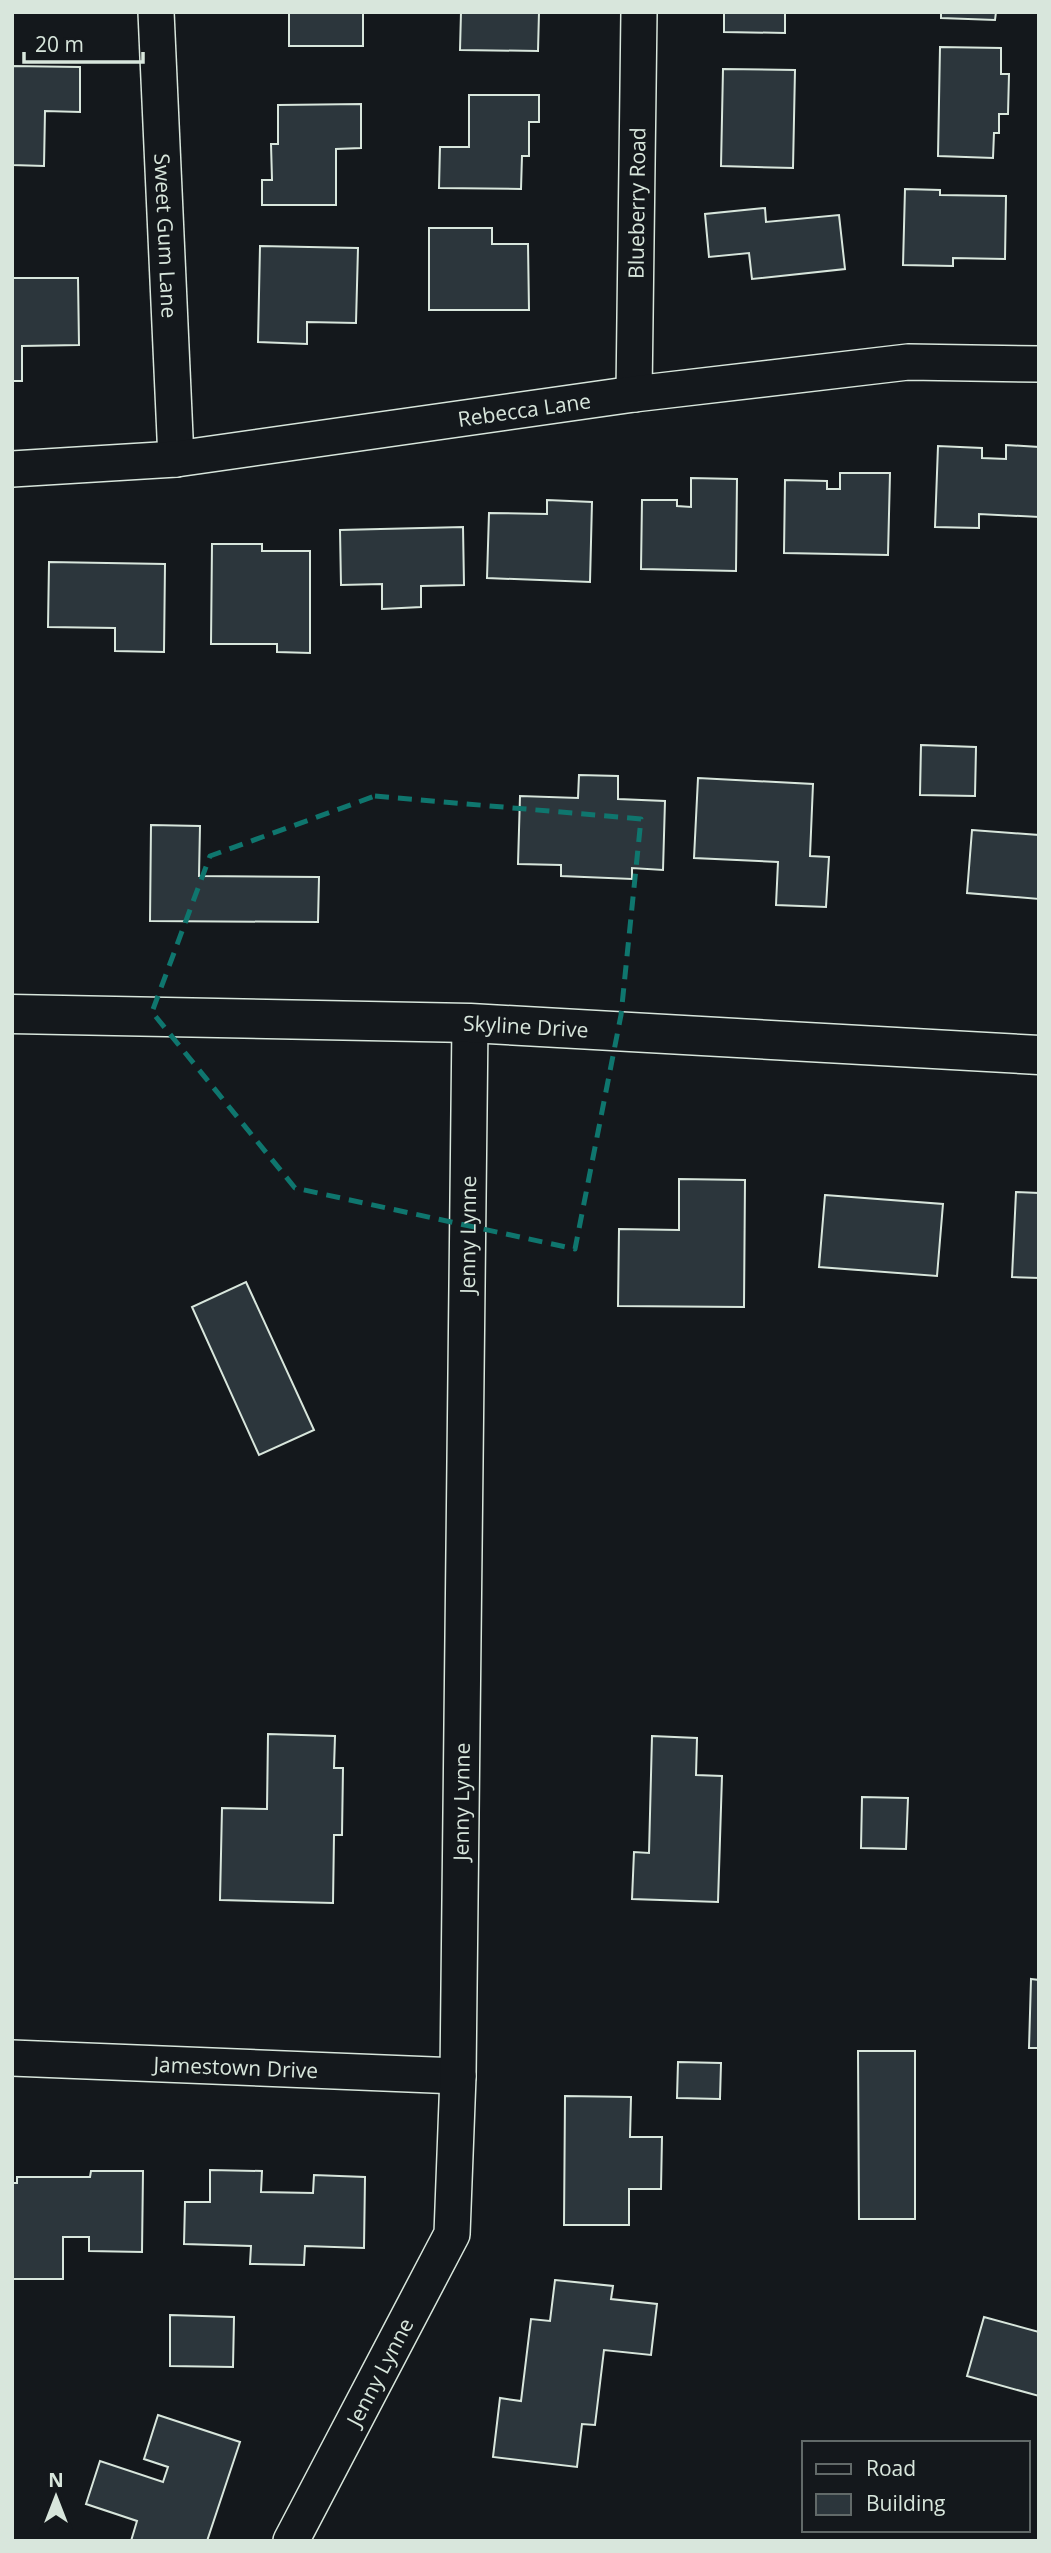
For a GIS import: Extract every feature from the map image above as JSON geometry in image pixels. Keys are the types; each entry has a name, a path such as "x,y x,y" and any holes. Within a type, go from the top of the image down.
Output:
{"street":[{"name":"Sweet Gum Lane","path":"156,12 176,459"},
{"name":"Blueberry Road","path":"634,394 639,12"},
{"name":"Rebecca Lane","path":"12,469 176,459 634,394 908,362 1039,364"},
{"name":"Skyline Drive","path":"12,1014 470,1023 1039,1055"},
{"name":"Jenny Lynne","path":"291,2541 452,2234 458,2076 470,1023"},
{"name":"Jamestown Drive","path":"12,2058 458,2076"}],"highlighted area":[{"path":"375,796 641,819 621,1015 575,1249 295,1188 152,1012 210,856"}],"building":[{"path":"289,12 363,12 363,46 289,46"},
{"path":"461,12 539,12 538,51 460,50"},
{"path":"724,12 785,12 785,33 724,32"},
{"path":"941,12 996,12 995,20 941,18"},
{"path":"940,47 1001,48 1001,74 1009,74 1008,114 999,114 999,133 994,133 993,158 938,156"},
{"path":"12,66 80,67 80,112 45,111 44,166 12,165"},
{"path":"723,69 795,70 793,168 721,166"},
{"path":"469,95 539,95 539,122 529,122 529,156 522,156 521,189 439,188 440,147 469,147"},
{"path":"361,104 361,148 336,149 336,205 262,205 262,180 272,180 271,144 278,144 278,105"},
{"path":"905,189 940,190 940,195 1006,196 1005,259 953,258 953,266 903,265"},
{"path":"765,208 766,222 839,215 845,269 752,279 749,253 709,257 705,214"},
{"path":"429,228 492,228 492,244 528,244 529,310 429,310"},
{"path":"260,246 358,248 356,323 307,322 307,344 258,342"},
{"path":"12,278 78,278 79,345 22,346 22,381 12,381"},
{"path":"1006,445 1039,447 1039,517 979,514 979,528 935,527 938,446 982,448 982,458 1006,459"},
{"path":"840,473 890,473 888,555 784,553 785,480 827,481 827,489 840,489"},
{"path":"691,478 737,479 736,571 641,569 642,500 677,500 677,506 691,507"},
{"path":"547,500 592,502 590,582 487,578 489,513 547,514"},
{"path":"463,527 464,585 421,586 421,607 382,609 382,584 341,585 340,530"},
{"path":"212,544 262,544 262,551 310,551 310,653 277,652 277,644 211,644"},
{"path":"49,562 165,564 164,652 115,651 115,628 48,627"},
{"path":"921,745 976,747 975,796 920,795"},
{"path":"579,775 618,776 618,799 665,801 663,870 632,868 632,879 561,876 561,865 518,864 520,796 578,798"},
{"path":"698,778 813,784 810,856 829,857 826,907 776,905 778,862 694,858"},
{"path":"151,825 200,826 199,876 319,877 318,922 150,921"},
{"path":"972,830 1039,835 1039,899 967,893"},
{"path":"679,1179 745,1180 744,1307 618,1306 619,1229 679,1230"},
{"path":"1016,1192 1039,1193 1039,1278 1012,1277"},
{"path":"825,1195 943,1204 937,1276 819,1267"},
{"path":"246,1282 314,1430 259,1455 192,1307"},
{"path":"268,1734 335,1736 334,1768 343,1768 342,1835 334,1835 333,1903 220,1900 222,1808 267,1809"},
{"path":"652,1736 697,1738 696,1775 722,1776 718,1902 632,1899 634,1852 649,1853"},
{"path":"862,1797 908,1798 906,1849 861,1848"},
{"path":"1031,1979 1039,1980 1039,2048 1029,2048"},
{"path":"858,2051 915,2051 915,2219 859,2219"},
{"path":"678,2062 721,2063 720,2099 677,2098"},
{"path":"565,2096 631,2097 630,2137 662,2137 661,2189 629,2189 629,2225 564,2225"},
{"path":"210,2170 262,2171 261,2192 313,2193 314,2175 365,2177 364,2248 305,2246 304,2265 250,2264 251,2246 184,2244 185,2202 210,2202"},
{"path":"91,2171 143,2171 142,2252 89,2251 89,2237 63,2237 63,2279 12,2279 12,2183 17,2183 17,2177 90,2177"},
{"path":"555,2280 613,2286 611,2299 657,2304 651,2355 604,2350 595,2425 582,2424 577,2467 493,2457 500,2398 521,2401 531,2319 550,2321"},
{"path":"170,2315 234,2317 233,2367 170,2366"},
{"path":"984,2317 1039,2332 1039,2396 967,2376"},
{"path":"158,2415 240,2442 207,2541 131,2541 137,2521 86,2504 100,2461 163,2482 168,2467 144,2459"}]}
